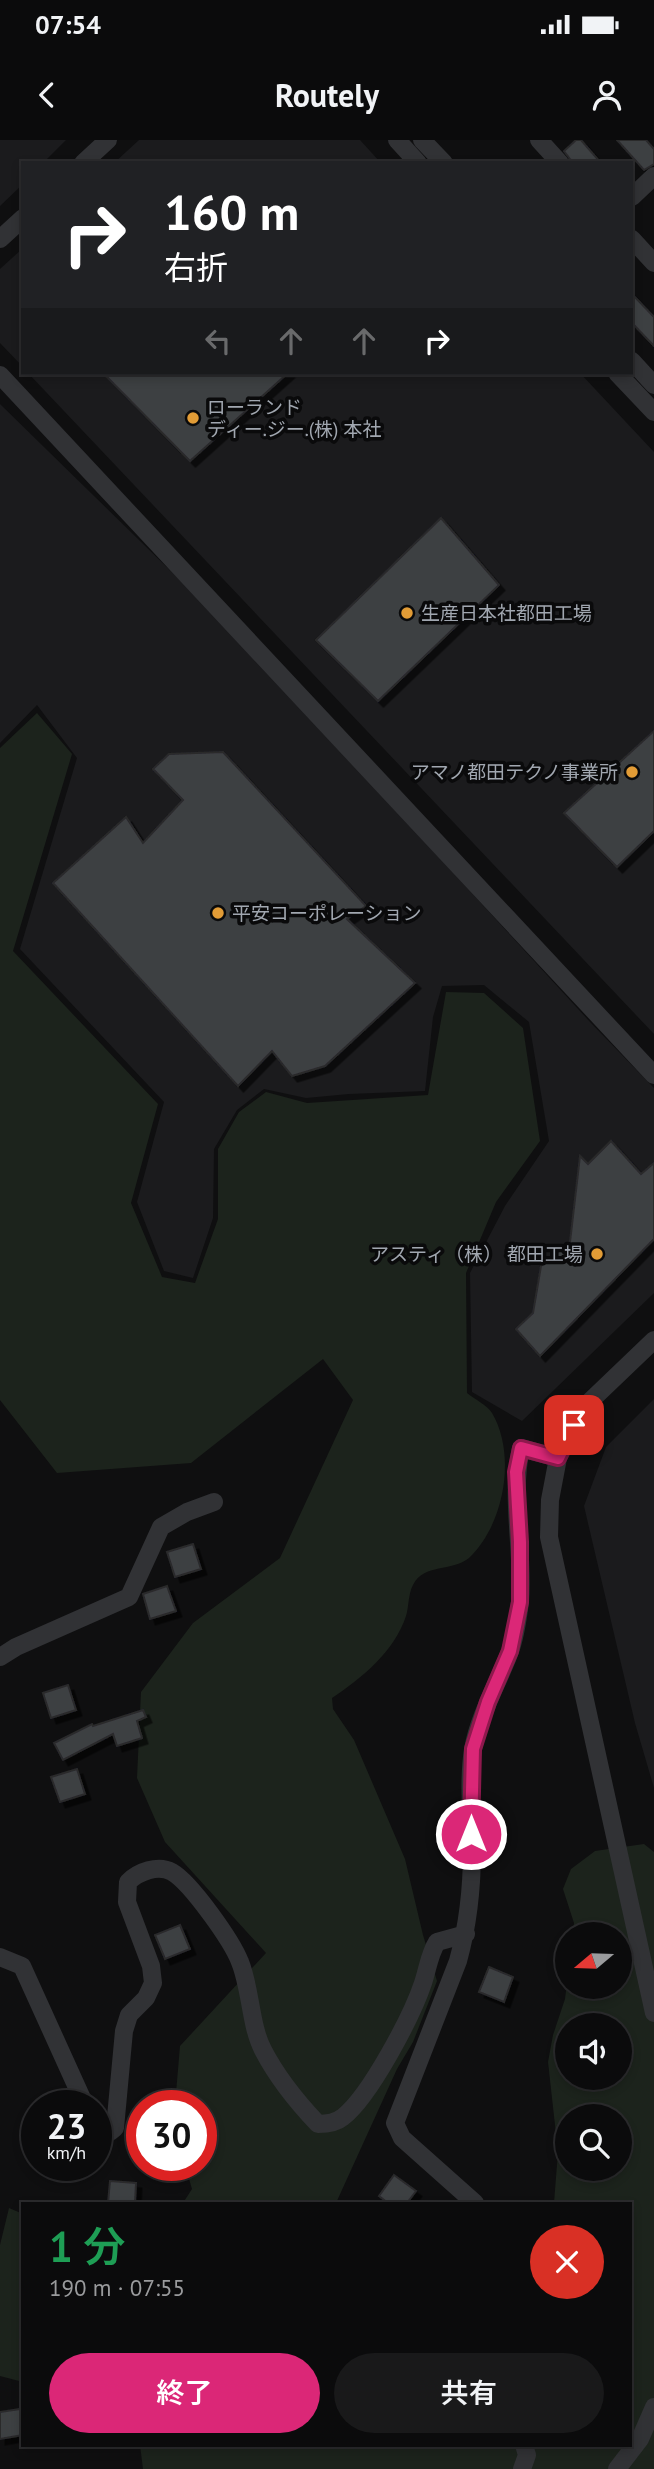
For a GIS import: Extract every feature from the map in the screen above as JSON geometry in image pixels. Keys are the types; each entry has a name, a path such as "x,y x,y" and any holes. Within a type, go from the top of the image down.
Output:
{"street":[{"path":"85,161 108,140"},
{"path":"397,140 416,161"},
{"path":"422,140 442,161"},
{"path":"539,140 558,161"},
{"path":"633,196 654,176"},
{"path":"0,239 21,220"},
{"path":"633,240 654,263"},
{"path":"633,362 654,385"},
{"path":"0,374 654,1075"},
{"path":"619,375 654,412"},
{"path":"654,1340 583,1408 558,1458 550,1500 550,1537 654,2013"},
{"path":"474,2202 402,2138 395,2123 466,1934 472,1851 470,1818 473,1749 488,1702 510,1651 520,1602 516,1472 521,1448 558,1458"},
{"path":"0,1657 16,1647 129,1597 161,1527 187,1512 214,1502"},
{"path":"112,2130 115,2128 124,2031 129,2015 146,1998 153,1983 151,1966 127,1902 128,1882 138,1873 158,1870 172,1872 218,1923 240,1961 249,1989 261,2048 289,2090 318,2124 342,2119 362,2098 412,2011 431,1952 437,1942 466,1934"},
{"path":"0,1957 22,1966 78,2090"},
{"path":"617,2469 639,2439 654,2407"},
{"path":"522,2469 527,2455 525,2447"}],"shaded area":[{"path":"0,140 66,140 45,161 21,161 21,186 0,206"},
{"path":"139,140 360,140 379,161 116,161"},
{"path":"21,250 21,365 0,343 0,269"},
{"path":"30,375 582,375 654,452 654,1034"},
{"path":"0,404 231,630 590,1022 654,1088 654,1293 522,1421 472,1392 470,1273 505,1206 549,1141 529,1022 484,985 442,986 433,1017 425,1091 306,1098 264,1089 237,1110 214,1149 213,1218 193,1278 164,1271 137,1202 164,1102 20,949 77,758 37,705 0,743"},
{"path":"37,713 72,754 13,951 158,1104 131,1203 162,1277 195,1283 218,1219 218,1149 239,1112 266,1092 307,1103 428,1095 446,992 484,993 523,1028 540,1141 496,1202 466,1273 467,1393 490,1410 500,1430 505,1469 498,1509 481,1544 469,1558 455,1565 431,1570 418,1578 411,1589 406,1616 394,1641 376,1663 332,1698 333,1709 354,1740 405,1859 437,1981 413,2042 397,2069 336,2202 184,2202 192,2189 190,2181 217,2181 217,2090 176,2090 180,2046 266,1953 165,1842 137,1778 141,1692 193,1623 280,1558 353,1400 323,1359 191,1463 57,1473 0,1400 0,748"},
{"path":"654,1399 654,1788 635,1723 584,1506 606,1447"},
{"path":"644,1844 654,1852 654,2469 143,2469 140,2447 632,2447 632,2202 554,2202 556,2181 632,2181 632,2104 555,2104 555,2125 548,2062 555,2029 555,2090 632,2090 632,2013 560,2013 565,1999 632,1999 632,1922 574,1922 563,1889 571,1869 595,1851"},
{"path":"9,2208 21,2213 21,2381 0,2376 0,2245"}],"building":[{"path":"576,140 581,140 599,161 572,161 564,151"},
{"path":"617,140 646,140 654,149 654,164 644,170"},
{"path":"633,295 654,317 654,346 633,324"},
{"name":"ローランド ディー.ジー.(株) 本社","path":"105,375 286,375 190,461"},
{"name":"生産日本社都田工場","path":"441,518 499,585 378,701 316,640"},
{"name":"アマノ都田テクノ事業所","path":"654,731 654,831 617,867 564,813"},
{"name":"平安コーポレーション","path":"223,752 366,906 347,919 415,983 325,1066 292,1076 272,1051 238,1086 53,883 126,817 143,843 183,800 153,769 169,754"},
{"name":"アスティ（株） 都田工場","path":"611,1141 641,1174 654,1163 654,1239 540,1356 516,1329 533,1313 541,1266 570,1242 580,1156 588,1164"},
{"path":"193,1544 201,1569 175,1577 167,1552"},
{"path":"167,1586 176,1611 150,1619 143,1594"},
{"path":"68,1685 76,1710 51,1718 43,1693"},
{"path":"143,1710 146,1717 137,1721 142,1738 117,1746 113,1734 63,1760 54,1743 92,1724 93,1726"},
{"path":"77,1769 85,1794 60,1802 51,1777"},
{"path":"180,1925 190,1949 165,1959 155,1935"},
{"path":"489,1967 513,1977 504,2002 479,1992"},
{"path":"394,2175 416,2191 408,2202 387,2202 379,2196"},
{"path":"110,2181 136,2183 135,2202 108,2202"},
{"path":"20,2409 21,2435 0,2439 0,2412"}],"place":[{"name":"ローランド ディー.ジー.(株) 本社","path":"193,418"},
{"name":"生産日本社都田工場","path":"407,613"},
{"name":"アマノ都田テクノ事業所","path":"632,772"},
{"name":"平安コーポレーション","path":"218,913"},
{"name":"アスティ（株） 都田工場","path":"597,1254"}],"route":[{"path":"471,1834 473,1749 488,1702 510,1651 520,1602 516,1472 521,1448 558,1458 574,1425"}]}
